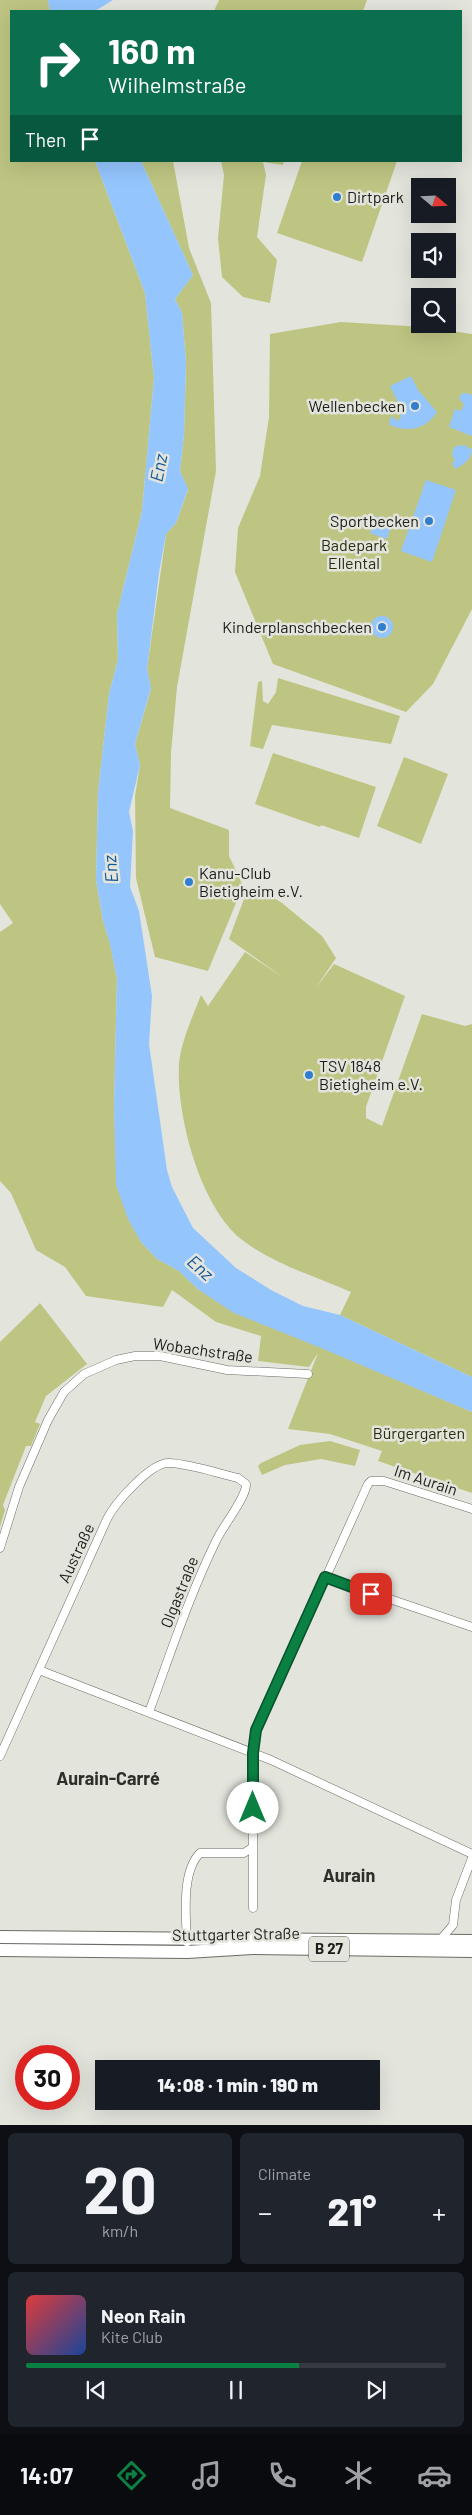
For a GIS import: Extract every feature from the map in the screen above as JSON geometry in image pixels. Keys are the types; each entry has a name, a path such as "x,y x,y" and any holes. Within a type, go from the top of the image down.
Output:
{"main road":[{"name":"Stuttgarter Straße","path":"0,1937 472,1941"},
{"name":"Stuttgarter Straße","path":"0,1950 187,1952 252,1948 472,1951"}],"street":[{"name":"Wobachstraße","path":"0,1548 19,1487 48,1420 64,1392 84,1374 116,1360 134,1356 160,1356 227,1370 308,1374"},
{"name":"Austraße","path":"0,1756 107,1519 121,1496 155,1468 168,1462 238,1478 244,1481 246,1488"},
{"name":"Im Aurain","path":"325,1577 371,1481 384,1481 472,1509"},
{"name":"Olgastraße","path":"148,1712 203,1568 223,1526 246,1488"},
{"path":"253,1908 253,1753 256,1730 325,1577 472,1627"},
{"path":"39,1670 253,1753 472,1854"},
{"path":"187,1952 188,1877 194,1859 200,1853 244,1853 253,1847"},
{"path":"440,1940 453,1925 456,1900 472,1858"}],"green space":[{"name":"Bürgergarten","path":"0,0 48,0 50,10 10,10 10,162 95,162 145,293 154,378 142,511 117,614 118,660 109,694 98,793 96,880 103,921 110,943 117,979 114,1106 117,1185 141,1242 157,1259 179,1271 199,1290 321,1347 472,1412 472,1493 378,1461 382,1451 330,1434 288,1429 318,1353 309,1367 258,1361 261,1336 216,1322 172,1290 163,1307 86,1296 65,1267 36,1250 11,1193 0,1181 0,932 13,923 0,904"},
{"path":"219,0 367,0 363,10 214,10"},
{"path":"141,162 173,162 189,248 211,303 216,471 177,687 171,753 170,808 229,830 229,856 243,886 208,971 155,957 136,878 135,796 140,765 135,744 151,689 147,669 166,534 176,523 188,490 180,471 184,435 186,362 182,313 175,299 193,275"},
{"path":"221,162 263,162 266,175 257,237 277,260 270,303 243,297 222,277 218,238 224,175"},
{"path":"263,162 284,162 283,165"},
{"name":"Dirtpark","path":"302,162 397,162 362,262 277,233"},
{"name":"Badepark Ellental","path":"341,322 411,326 411,333 456,332 472,334 472,609 433,684 406,712 273,664 235,572 238,528 260,476 269,417 270,334"},
{"path":"278,678 400,716 391,744 272,725 263,749 250,746 258,682 262,681 263,701 268,704 276,692"},
{"path":"273,753 376,787 359,838 321,825 320,827 255,804"},
{"path":"404,757 448,774 421,844 377,826"},
{"path":"251,893 266,893 282,903 322,936 336,958 315,989 334,964 405,996 366,1107 366,1118 382,1126 422,1014 465,1026 472,1024 472,1377 340,1315 351,1292 280,1263 253,1248 226,1224 203,1183 186,1133 179,1085 179,1064 182,1046 201,995 208,1006 245,952 285,979 229,939 244,899"},
{"path":"40,1303 87,1364 46,1396 35,1422 40,1424 31,1446 26,1446 3,1505 5,1510 0,1527 0,1342"},
{"path":"330,1441 360,1450 355,1466 321,1459 285,1465 262,1475 258,1466 300,1445"}],"water":[{"path":"48,0 113,0 97,10 50,10"},
{"name":"Enz","path":"95,162 141,162 193,275 175,299 182,313 186,362 184,435 180,471 188,489 176,523 166,534 147,669 151,688 135,744 140,765 129,812 133,831 130,887 139,911 152,996 149,1044 167,1170 172,1187 193,1228 236,1268 271,1290 303,1306 340,1315 472,1377 472,1412 234,1313 199,1290 179,1271 157,1259 141,1242 128,1219 116,1185 114,1106 117,979 103,921 96,880 98,793 109,694 118,660 117,614 142,511 154,378 145,293"},
{"name":"Wellenbecken","path":"411,376 418,390 437,412 433,418 422,426 404,429 390,425 389,422 392,416 397,421 401,418 397,400 390,386"},
{"path":"461,394 472,395 472,436 449,427 455,409 461,411 464,404 459,399"},
{"path":"465,445 469,449 472,448 472,452 467,461 455,469 452,463 455,461 452,454 454,447"},
{"name":"Sportbecken","path":"426,480 456,490 432,562 401,551"},
{"path":"376,516 393,521 387,539 370,533"},
{"name":"Kinderplanschbecken","path":"382,616 390,619 393,627 390,635 382,638 374,635 371,627 374,619"}],"place":[{"name":"Dirtpark","path":"337,197"},
{"name":"Wellenbecken","path":"415,406"},
{"name":"Sportbecken","path":"429,521"},
{"name":"Kinderplanschbecken","path":"382,627"},
{"name":"Kanu-Club Bietigheim e.V.","path":"189,882"},
{"name":"TSV 1848 Bietigheim e.V.","path":"309,1075"}],"district":[{"name":"Aurain-Carré","path":"108,1779"},
{"name":"Aurain","path":"349,1876"}],"route":[{"path":"253,1808 253,1753 256,1730 325,1577 371,1594"}]}
